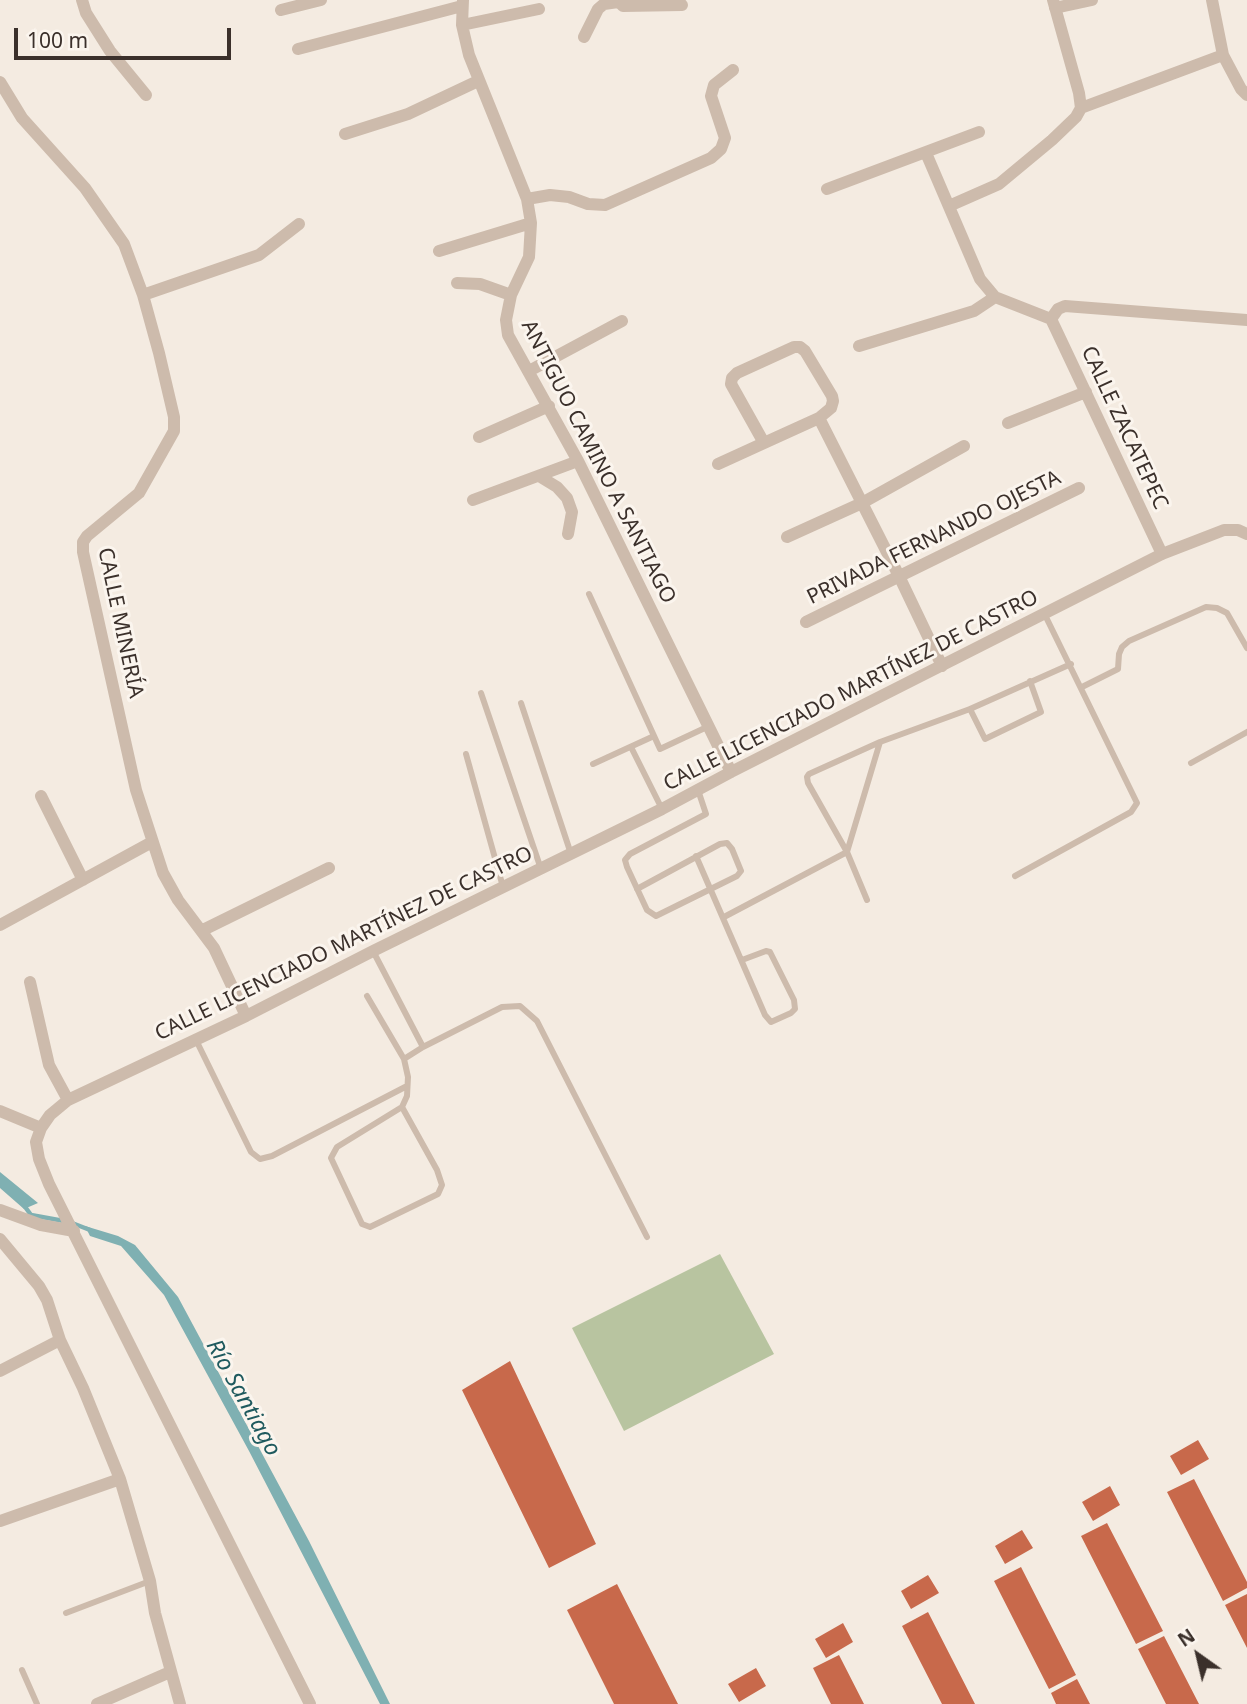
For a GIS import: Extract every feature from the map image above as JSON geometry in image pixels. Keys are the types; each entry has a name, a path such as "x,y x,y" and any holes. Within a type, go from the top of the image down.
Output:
{"street":[{"path":"82,0 86,13 110,51 146,95"},
{"path":"281,10 321,0"},
{"path":"949,206 999,184 1052,141 1076,117 1081,108 1079,93 1054,4 1092,0"},
{"path":"1212,0 1223,55 1247,95"},
{"path":"584,37 598,9 604,4 617,1 623,6 682,5"},
{"path":"298,50 462,3"},
{"name":"ANTIGUO CAMINO A SANTIAGO","path":"462,3 462,25 478,81 527,199 531,223 529,257 511,295 506,320 508,335 578,461 731,772"},
{"path":"462,25 539,9"},
{"path":"1081,108 1223,55"},
{"path":"527,199 550,195 605,205 711,158 721,149 725,138 711,96 714,85 733,70"},
{"path":"345,134 408,114 478,81"},
{"name":"CALLE MINERÍA","path":"0,82 22,118 85,188 124,244 143,295 174,417 174,431 139,493 87,536 83,542 83,552 136,790 152,842 163,873 178,900 214,948 246,1016"},
{"path":"827,189 979,132"},
{"path":"926,153 980,279 995,298 1051,319 1058,309 1065,306 1247,320"},
{"path":"439,251 531,223"},
{"path":"143,295 259,255 299,224"},
{"path":"457,283 480,284 511,295"},
{"path":"859,346 974,311 995,298"},
{"name":"CALLE ZACATEPEC","path":"1051,319 1162,554"},
{"path":"529,371 622,321"},
{"path":"718,464 764,443 818,418 831,408 834,401 800,347 771,357 732,378 731,384 764,443"},
{"path":"1008,423 1086,392"},
{"path":"479,437 549,406"},
{"path":"818,418 942,666"},
{"path":"788,537 862,503 964,446"},
{"path":"472,500 578,461"},
{"path":"539,476 557,487 568,498 572,512 568,534"},
{"name":"PRIVADA FERNANDO OJESTA","path":"806,622 1079,488"},
{"name":"CALLE LICENCIADO MARTÍNEZ DE CASTRO","path":"41,1128 50,1115 68,1100 246,1016 662,809 1162,554 1224,530 1238,530 1247,534"},
{"path":"41,796 83,880"},
{"path":"2,920 152,842"},
{"path":"203,930 329,868"},
{"path":"30,982 49,1065 68,1100"},
{"path":"0,1111 41,1128 36,1142 39,1159 49,1184 310,1704"},
{"path":"0,1210 41,1225 73,1229"},
{"path":"0,1239 39,1286 47,1300 60,1340 120,1479 150,1581 155,1613 180,1704"},
{"path":"0,1371 60,1340"},
{"path":"0,1521 120,1479"},
{"path":"97,1704 170,1672"}],"lane":[{"path":"589,594 660,749 708,727"},
{"path":"1082,687 1118,668 1119,654 1129,641 1206,607 1227,613 1247,648"},
{"path":"1015,876 1131,812 1137,803 1044,613"},
{"path":"867,900 846,852 808,783 809,774 880,742 970,709 1070,664"},
{"path":"970,709 985,738 1009,728 1041,712 1031,681"},
{"path":"481,692 541,869"},
{"path":"521,704 571,854"},
{"path":"1191,763 1247,732"},
{"path":"593,764 654,736"},
{"path":"724,917 846,852 880,742"},
{"path":"631,747 662,809"},
{"path":"466,754 503,887"},
{"path":"637,889 720,844 727,843 741,871 737,876 656,916 647,910 637,889 625,860 630,854 706,814 706,807 698,790"},
{"path":"696,856 765,1015 771,1022 791,1013 795,1009 794,1000 770,952 742,960"},
{"path":"373,951 422,1047"},
{"path":"367,996 404,1059 408,1086 402,1107 337,1147 331,1158 362,1224 370,1227 438,1194 442,1185 437,1170 402,1107"},
{"path":"404,1059 422,1047 502,1007 520,1006 537,1021 647,1237"},
{"path":"196,1040 251,1152 260,1159 272,1156 408,1086"},
{"path":"66,1613 150,1581"},
{"path":"22,1670 37,1704"}],"green space":[{"path":"720,1254 774,1354 624,1431 572,1328"}],"water":[{"path":"0,1172 38,1203 24,1209 0,1188"},
{"path":"85,1226 118,1236 135,1245 178,1297 309,1541 390,1704 380,1704 249,1451 164,1295 121,1246 90,1236"}],"building":[{"path":"510,1361 596,1544 549,1568 462,1390"},
{"path":"1198,1440 1209,1459 1181,1475 1170,1456"},
{"path":"1194,1479 1247,1582 1247,1588 1223,1601 1167,1492"},
{"path":"1110,1486 1120,1505 1093,1521 1082,1502"},
{"path":"1107,1523 1163,1631 1136,1644 1081,1536"},
{"path":"1022,1530 1033,1548 1005,1564 995,1546"},
{"path":"1021,1567 1076,1675 1049,1689 994,1581"},
{"path":"928,1575 939,1593 911,1609 901,1591"},
{"path":"617,1584 678,1704 614,1704 567,1610"},
{"path":"1247,1594 1247,1648 1225,1605"},
{"path":"928,1612 975,1704 942,1704 902,1626"},
{"path":"843,1623 853,1642 826,1658 815,1639"},
{"path":"1164,1636 1199,1704 1166,1704 1138,1649"},
{"path":"839,1655 864,1704 831,1704 813,1668"},
{"path":"756,1668 766,1686 739,1702 728,1684"},
{"path":"1077,1679 1090,1704 1056,1704 1051,1693"}],"waterway":[{"name":"Río Santiago","path":"23,1204 31,1215 64,1221"},
{"name":"Río Santiago","path":"72,1223 90,1230"}]}
